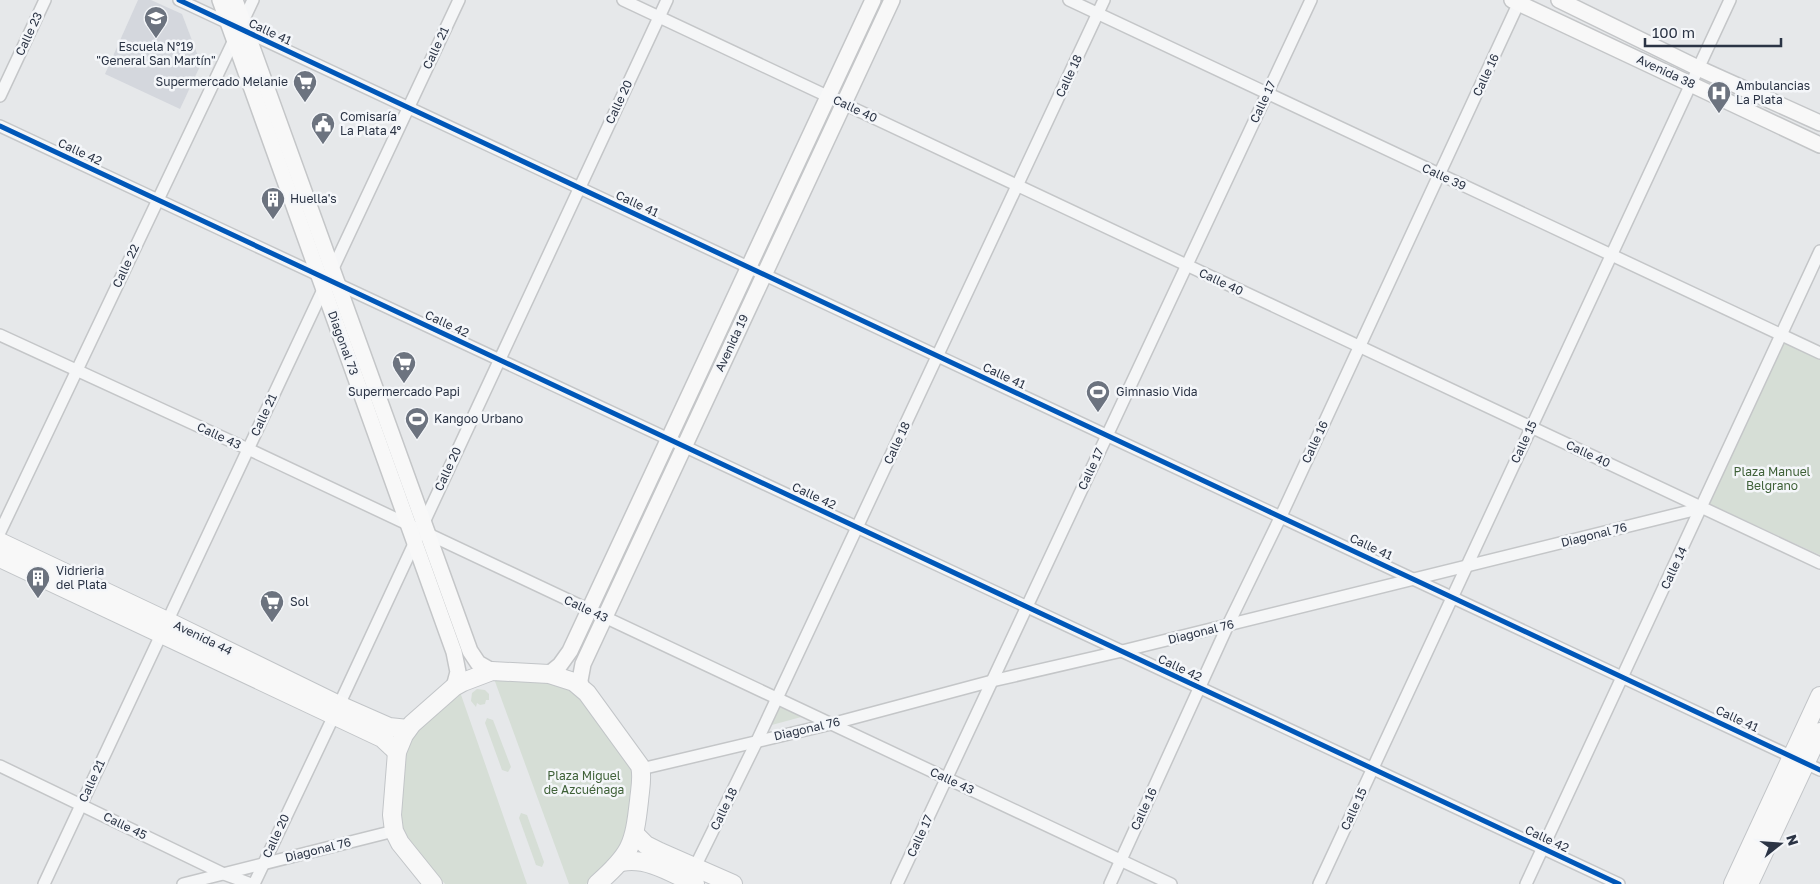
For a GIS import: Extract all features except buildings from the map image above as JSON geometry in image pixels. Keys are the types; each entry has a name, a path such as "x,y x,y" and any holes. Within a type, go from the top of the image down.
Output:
{"main road":[{"name":"Diagonal 73","path":"220,0 238,29 419,531 470,651 478,663 492,671"},
{"name":"Diagonal 73","path":"235,0 238,29"},
{"name":"Avenida 19","path":"549,674 565,659 589,610 873,0"},
{"name":"Avenida 19","path":"582,687 580,680 583,664 892,0"},
{"name":"Avenida 38","path":"1559,0 1698,68 1820,123"},
{"name":"Avenida 38","path":"1517,1 1820,145"},
{"name":"Diagonal 73","path":"419,531 454,652 458,672 454,687"},
{"name":"Avenida 44","path":"0,542 164,627 336,710 382,738 397,752"},
{"name":"Avenida 44","path":"0,558 164,627"},
{"path":"433,884 400,844 394,831 392,815 397,752 408,729 454,687 471,678 492,671 549,674 569,680 582,687 638,762 642,778 635,834 622,862 597,884"},
{"path":"1733,884 1806,763 1820,696"},
{"name":"Avenida 44","path":"336,710 389,727 408,729"},
{"path":"1749,884 1820,732"},
{"path":"635,834 646,845 692,879"},
{"path":"622,862 634,860 692,879 733,884"}],"street":[{"name":"Calle 23","path":"0,96 45,0"},
{"name":"Calle 41","path":"179,0 1806,763"},
{"name":"Calle 22","path":"0,532 253,0"},
{"name":"Calle 21","path":"44,884 459,0"},
{"name":"Calle 40","path":"623,0 1820,563"},
{"name":"Calle 20","path":"252,884 336,710 667,0"},
{"name":"Calle 39","path":"1069,0 1820,353"},
{"path":"1093,0 1098,14"},
{"name":"Calle 18","path":"692,879 1104,0"},
{"name":"Calle 17","path":"897,884 1311,0"},
{"name":"Calle 15","path":"1319,884 1730,0"},
{"name":"Calle 16","path":"1110,884 1201,688 1228,625 1440,174 1517,1"},
{"name":"Calle 42","path":"0,126 1619,884"},
{"name":"Calle 14","path":"1526,884 1820,251"},
{"name":"Calle 43","path":"0,335 248,449 1171,884"},
{"name":"Diagonal 76","path":"641,769 831,724 992,681 1122,651 1702,508"},
{"name":"Calle 45","path":"0,766 224,874 252,884"},
{"name":"Diagonal 76","path":"184,884 394,831"}],"shaded area":[{"name":"Escuela N°19 \"General San Martín\"","path":"138,0 151,0 182,14 201,64 180,109 105,74"}],"green space":[{"name":"Plaza Manuel Belgrano","path":"1784,340 1820,358 1820,555 1707,503"},
{"name":"Plaza Miguel de Azcuénaga","path":"493,676 563,681 577,690 631,762 635,778 623,852 586,884 569,884"},
{"path":"459,689 527,884 445,884 406,837 400,823 403,754 414,731"},
{"path":"477,689 485,690 489,694 489,700 486,700 485,704 480,705 477,703 476,707 471,701 472,693"},
{"path":"779,704 805,716 768,726"},
{"path":"487,718 493,720 511,767 508,772 502,770 485,723"},
{"path":"521,813 527,815 544,862 542,867 536,865 519,818"}],"cycle path":[{"path":"179,0 1820,770"},
{"path":"0,126 1619,884"}],"place":[{"name":"Escuela N°19 \"General San Martín\"","path":"156,39"},
{"name":"Supermercado Melanie","path":"305,103"},
{"name":"Ambulancias La Plata","path":"1719,114"},
{"name":"Comisaría La Plata 4°","path":"323,145"},
{"name":"Huella's","path":"273,220"},
{"name":"Supermercado Papi","path":"404,384"},
{"name":"Gimnasio Vida","path":"1098,413"},
{"name":"Kangoo Urbano","path":"417,440"},
{"name":"Vidrieria del Plata","path":"38,599"},
{"name":"Sol","path":"272,623"}]}
